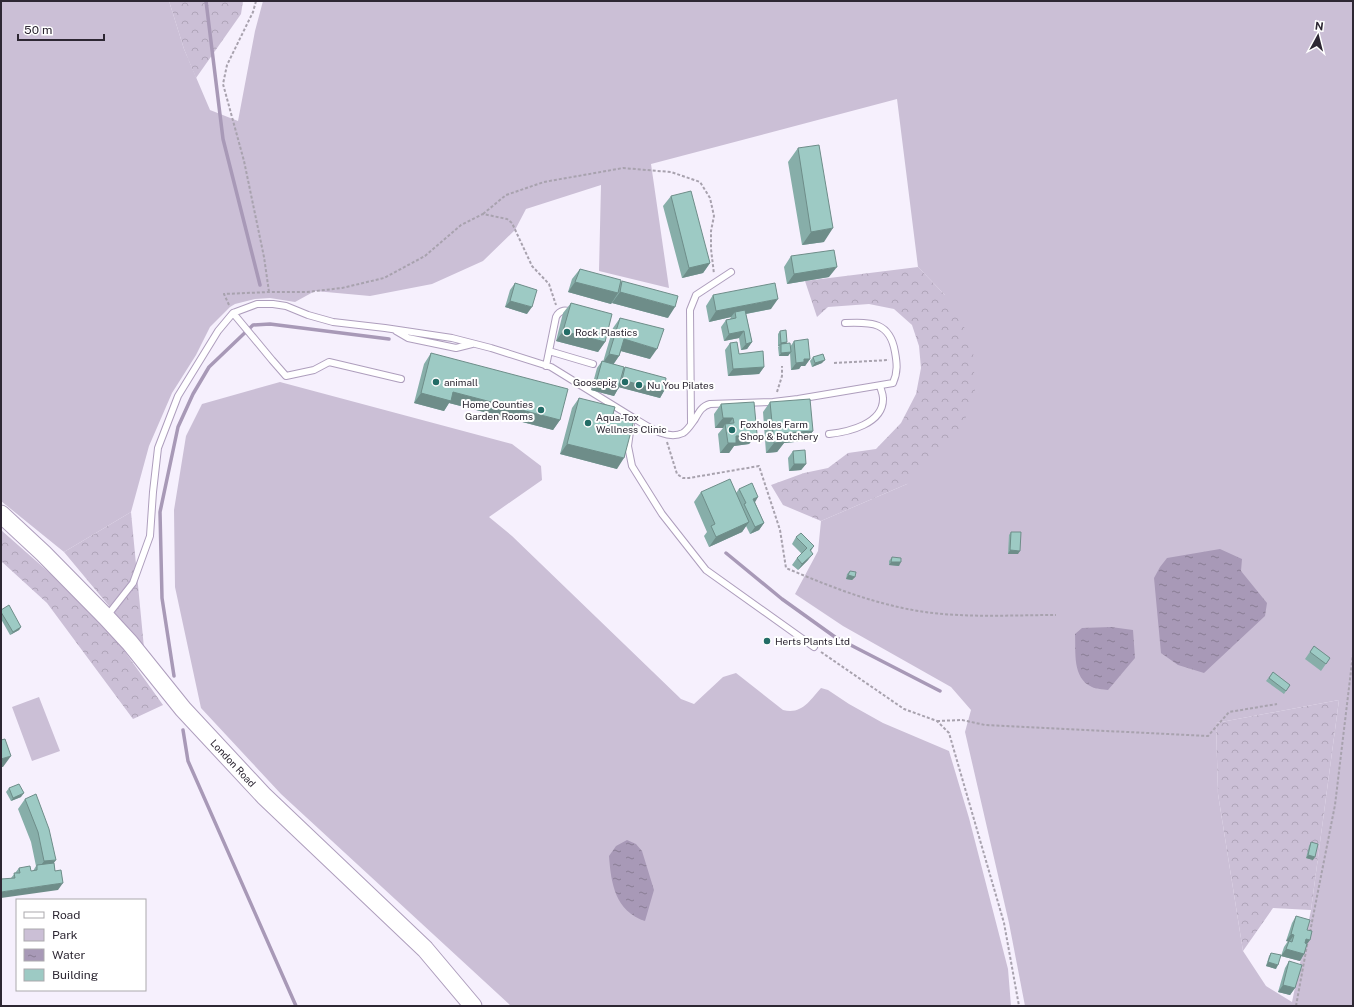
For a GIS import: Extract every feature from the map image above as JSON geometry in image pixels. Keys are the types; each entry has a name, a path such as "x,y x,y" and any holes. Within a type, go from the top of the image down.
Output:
{"main road":[{"name":"London Road","path":"1,514 43,553 106,617 130,643 183,709 230,761 264,796 425,948 473,1006"}],"lane":[{"path":"691,425 690,310 696,295 732,272"},
{"path":"106,617 133,583 150,536 158,448 178,396 218,331 233,313 257,304 273,304 286,306 308,315 333,322 452,338 474,344 550,367 632,417 664,433 673,435 684,433 701,409 710,404 773,402 893,383 896,376 896,360 894,342 891,335 875,324 862,322 846,323"},
{"path":"546,366 558,312 562,310 577,314"},
{"path":"233,313 286,376 314,370 329,362 400,379"},
{"path":"549,351 593,364"},
{"path":"829,434 858,428 870,421 880,411 882,404 883,398 880,386"},
{"path":"632,417 628,446 632,466 662,514 706,570 814,647"}],"path":[{"path":"256,1 253,12 227,65 223,84 244,162 264,257 270,298 273,304"},
{"path":"233,313 224,294 307,292 342,288 384,278 425,256 462,225 483,214 506,195 544,182 623,168 671,172 700,182 710,198 714,216 711,231 711,249 715,283"},
{"path":"483,214 506,219 512,223 532,266 549,284 558,312"},
{"path":"834,363 896,360"},
{"path":"773,402 782,376 782,366"},
{"path":"664,433 677,474 683,478 759,466 780,530 786,568 834,588 872,601 925,612 956,615 1056,614"},
{"path":"814,647 904,709 937,721 962,720 985,725 1208,736 1229,712 1277,704"},
{"path":"1296,1006 1335,805 1353,654"},
{"path":"937,721 949,733 1004,923 1019,1006"}],"green space":[{"path":"1,1 169,1 184,49 210,110 238,121 255,31 263,1 1353,1 1353,1006 1025,1006 1009,923 965,732 971,710 951,687 843,626 795,594 818,551 821,521 907,484 945,295 918,267 897,99 651,164 669,288 599,271 601,185 526,209 515,230 483,261 432,284 370,296 315,291 295,302 270,298 255,299 235,304 210,327 196,355 172,393 149,446 131,512 64,552 1,501","holes":["1339,700 1311,910 1292,1002 1266,986 1243,951 1218,794 1216,723"]},
{"path":"169,1 243,1 241,14 196,78 184,49"},
{"path":"918,267 945,295 962,322 973,348 975,391 959,437 907,484 821,521 783,505 771,485 804,473 828,468 848,453 876,449 901,423 916,394 921,368 919,346 912,325 894,309 869,304 828,307 817,317 805,281"},
{"path":"280,382 512,444 541,466 542,480 489,517 512,536 681,699 694,704 723,677 736,673 783,710 790,711 800,708 809,702 821,688 828,690 849,704 883,723 949,751 969,818 1008,969 1011,1006 511,1006 281,794 201,708 175,587 174,510 186,436 202,404"},
{"path":"131,512 144,648 64,552"},
{"path":"1,530 69,590 113,635 163,705 133,719 47,603 1,561"},
{"path":"39,697 60,751 32,761 12,707"},
{"path":"1339,700 1311,910 1273,908 1243,951 1218,794 1216,723"}],"water":[{"path":"1220,549 1242,559 1241,571 1267,603 1265,616 1204,673 1178,665 1161,653 1154,578 1167,558"},
{"path":"1111,627 1133,630 1135,658 1108,690 1092,687 1081,677 1076,664 1075,634 1082,628"},
{"path":"627,840 636,844 642,851 654,890 645,921 627,910 616,895 613,886 609,856 616,846"}],"building":[{"path":"819,145 833,228 811,232 798,148"},
{"path":"691,191 710,263 689,268 671,196"},
{"path":"834,250 837,267 794,274 791,256"},
{"path":"580,269 621,280 618,293 575,282"},
{"path":"622,281 678,296 675,307 620,292"},
{"path":"515,283 537,290 532,307 510,301"},
{"path":"775,283 778,299 716,311 713,295"},
{"path":"571,303 612,314 605,342 563,331"},
{"path":"745,310 752,342 746,344 744,331 729,334 726,320 736,318 735,312"},
{"path":"620,318 664,329 657,349 624,339 619,356 609,354"},
{"path":"786,330 787,342 781,343 780,331"},
{"path":"808,339 810,359 804,359 804,362 796,363 794,341"},
{"path":"737,342 739,354 763,351 764,367 733,369 730,343"},
{"path":"790,343 791,352 781,353 781,344"},
{"path":"431,353 568,389 560,420 453,392 451,401 421,393"},
{"path":"823,354 825,360 815,363 813,357"},
{"path":"602,361 624,367 618,389 596,383"},
{"path":"625,367 666,378 664,391 622,380"},
{"path":"579,398 615,407 613,414 634,420 624,458 567,444"},
{"path":"810,399 813,431 784,433 784,442 774,443 770,402"},
{"path":"754,402 757,434 736,436 736,443 728,443 725,424 734,423 733,418 723,418 721,404"},
{"path":"805,450 806,464 794,464 793,451"},
{"path":"730,479 749,522 716,537 711,526 715,524 701,492"},
{"path":"752,483 758,497 753,499 764,523 755,527 744,504 746,503 739,489"},
{"path":"1011,532 1021,532 1020,551 1010,550"},
{"path":"801,533 814,546 810,550 813,554 802,564 797,558 807,548 796,537"},
{"path":"892,557 901,558 901,562 891,562"},
{"path":"850,571 856,572 855,577 848,575"},
{"path":"9,605 21,627 13,632 1,612 1,610"},
{"path":"1314,646 1330,658 1326,664 1310,652"},
{"path":"1273,672 1290,685 1286,691 1269,678"},
{"path":"5,739 11,756 1,759 1,740"},
{"path":"19,784 24,793 13,798 9,788"},
{"path":"36,794 49,829 56,860 44,861 38,832 25,799"},
{"path":"1311,842 1318,844 1315,857 1308,855"},
{"path":"54,863 55,871 61,870 63,883 1,892 1,879 15,878 14,873 20,873 19,868 30,866 31,871 37,870 37,865"},
{"path":"1296,916 1310,920 1307,930 1312,931 1310,940 1306,939 1305,943 1307,944 1304,954 1286,949 1289,941 1292,942 1294,935 1291,934"},
{"path":"1271,953 1281,955 1278,965 1268,962"},
{"path":"1289,961 1302,965 1295,988 1283,985"}],"waterway":[{"path":"206,1 223,139 260,285"},
{"path":"174,676 162,598 160,512 178,427 193,394 209,367 253,325 270,324 389,339"},
{"path":"726,553 782,599 835,637 940,691"},
{"path":"183,730 188,761 296,1006"}],"place":[{"name":"Rock Plastics","path":"567,332"},
{"name":"animall","path":"436,382"},
{"name":"Goosepig","path":"625,382"},
{"name":"Nu You Pilates","path":"639,385"},
{"name":"Home Counties Garden Rooms","path":"541,410"},
{"name":"Aqua-Tox Wellness Clinic","path":"588,423"},
{"name":"Foxholes Farm Shop & Butchery","path":"732,430"},
{"name":"Herts Plants Ltd","path":"767,641"}]}
